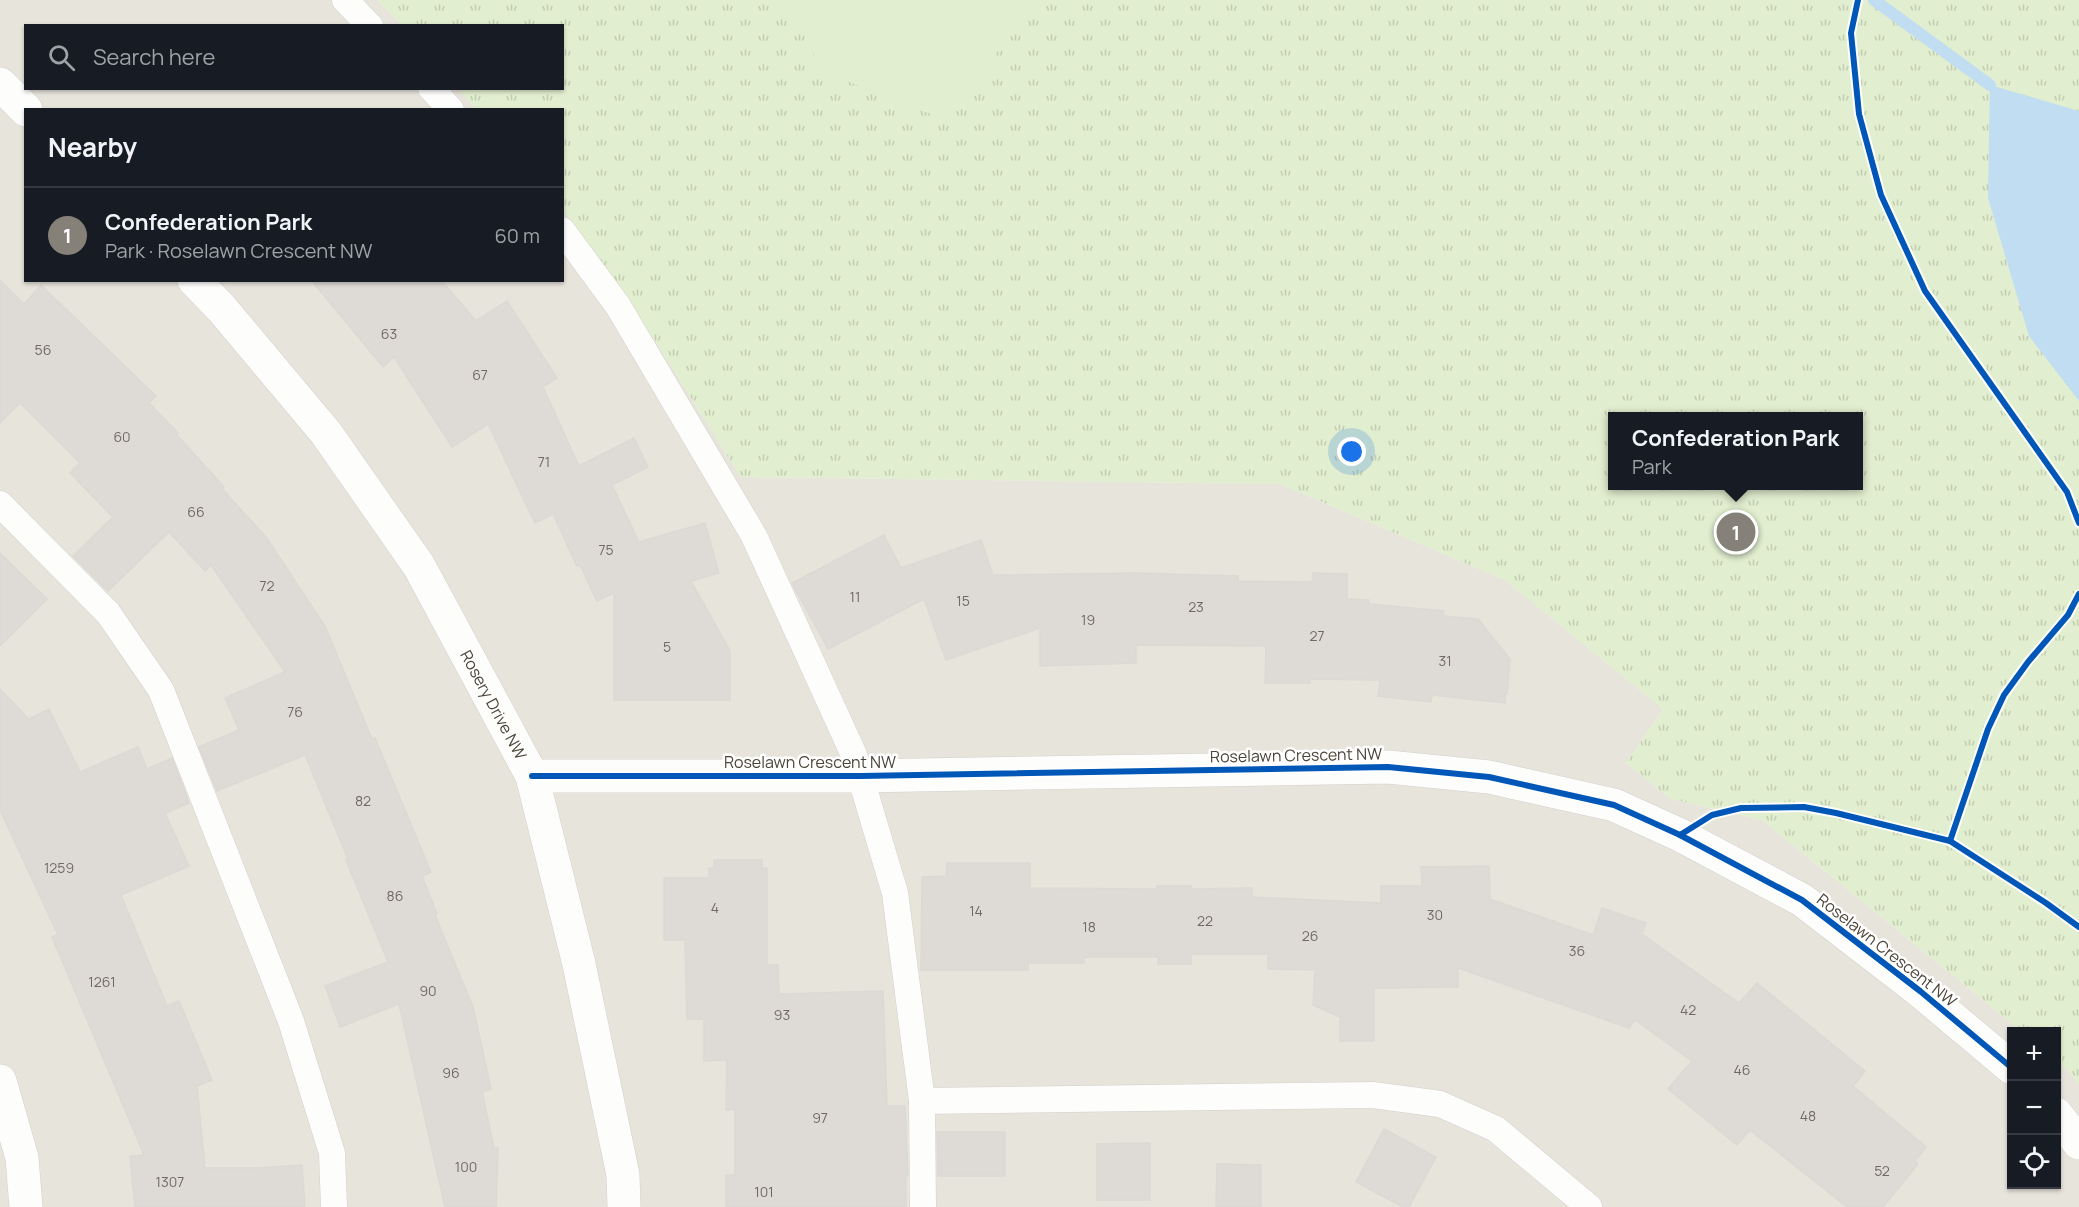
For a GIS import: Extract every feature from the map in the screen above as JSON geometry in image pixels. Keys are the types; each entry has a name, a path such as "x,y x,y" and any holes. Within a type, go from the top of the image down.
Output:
{"street":[{"path":"0,84 24,108"},
{"name":"Rosery Drive NW","path":"196,282 222,309 326,434 419,566 532,776 579,964 623,1175 624,1207"},
{"name":"Roselawn Crescent NW","path":"532,776 860,776 1388,767 1490,777 1614,805 1680,835 1802,900 1920,991 2007,1064"},
{"path":"0,1081 22,1158 26,1207"},
{"path":"2061,1120 2079,1143"}],"lane":[{"path":"345,0 368,24"},
{"path":"433,90 449,108"},
{"path":"564,233 618,306 754,536 854,755 895,893 922,1101 923,1207"},
{"path":"0,504 108,613 161,690 291,1021 333,1153 334,1207"},
{"path":"922,1101 1373,1095 1440,1104 1496,1129 1590,1207"}],"shaded area":[{"path":"0,0 377,0 401,24 24,24 24,90 460,90 475,108 24,108 24,282 564,282 564,210 649,331 741,477 1280,484 1505,580 1663,709 1626,763 1671,799 1762,820 2016,1027 2007,1027 2007,1189 2061,1189 2061,1064 2069,1071 2079,1085 2079,1207 0,1207"}],"green space":[{"path":"377,0 2079,0 2079,1085 2061,1064 2061,1027 2016,1027 1762,820 1671,799 1626,763 1663,709 1505,580 1280,484 741,477 649,331 564,210 564,108 475,108 459,90 564,90 564,24 401,24"},
{"path":"790,0 1034,0 949,121 821,71"}],"water":[{"path":"1990,85 2079,111 2079,401 2029,336 1988,198"}],"building":[{"path":"0,280 24,304 41,285 156,396 149,403 178,433 177,435 224,487 222,489 266,537 325,626 431,872 422,876 437,914 435,915 473,1007 491,1089 482,1092 494,1148 498,1148 496,1207 445,1207 399,1004 340,1027 325,986 388,962 305,755 217,791 199,747 239,730 225,698 285,672 211,565 205,571 169,532 108,591 73,556 113,517 70,473 80,463 20,403 0,423"},
{"path":"313,282 443,282 476,321 507,301 557,378 543,387 579,466 634,438 648,467 612,485 639,542 705,523 719,573 691,581 730,651 730,700 614,700 614,593 597,601 580,565 577,566 553,514 535,523 488,424 452,447 394,357 383,367"},
{"path":"884,535 901,568 981,540 993,575 1135,573 1238,576 1238,581 1312,582 1313,573 1347,574 1347,599 1369,600 1369,604 1444,611 1443,616 1478,619 1510,659 1505,703 1432,695 1431,702 1378,696 1380,680 1310,679 1310,683 1265,683 1266,646 1136,645 1136,663 1040,666 1040,628 946,660 924,599 828,649 792,583"},
{"path":"0,553 47,599 0,646"},
{"path":"0,689 29,719 49,709 80,772 138,747 147,769 172,758 189,803 165,813 189,866 121,895 167,1006 179,1001 212,1080 197,1086 205,1168 302,1165 305,1207 135,1207 130,1156 144,1155 52,937 58,935 0,810"},
{"path":"714,860 762,860 762,868 767,868 767,965 778,965 779,994 883,991 887,1106 905,1106 908,1176 906,1176 906,1207 726,1207 726,1175 735,1175 735,1110 726,1110 727,1060 704,1061 704,1019 687,1019 685,940 664,940 664,878 709,878 709,868 714,868"},
{"path":"947,863 1030,863 1030,888 1157,889 1157,886 1191,886 1191,889 1252,888 1252,897 1381,903 1381,886 1422,886 1421,867 1489,866 1490,899 1593,935 1602,908 1646,923 1642,934 1739,1003 1757,983 1865,1071 1853,1086 1926,1147 1915,1161 1918,1164 1883,1207 1847,1207 1750,1130 1737,1145 1668,1089 1692,1061 1635,1020 1629,1028 1458,968 1458,987 1374,988 1374,1041 1340,1041 1340,1017 1313,1005 1315,970 1268,969 1268,954 1191,954 1191,964 1158,964 1158,957 1084,957 1084,963 1028,963 1028,970 921,970 922,877 946,876"},
{"path":"1384,1129 1436,1157 1409,1207 1403,1207 1356,1182"},
{"path":"937,1132 1005,1132 1005,1176 938,1176"},
{"path":"1150,1143 1150,1200 1097,1200 1097,1144"},
{"path":"1217,1164 1261,1165 1261,1207 1216,1207"}],"waterway":[{"path":"1874,0 1990,85"}],"cycle path":[{"path":"1858,0 1851,33 1859,114 1881,195 1925,291 2067,492 2079,523"},
{"path":"1680,835 1712,815 1741,808 1804,807 1950,841 1988,729 2004,695 2028,662 2068,615 2079,594"},
{"path":"532,776 860,776 1388,767 1489,777 1614,805 1680,835 1802,900 1920,991 2007,1064"},
{"path":"1950,841 2079,927"}],"place":[{"name":"Confederation Park","path":"1736,532"}]}
